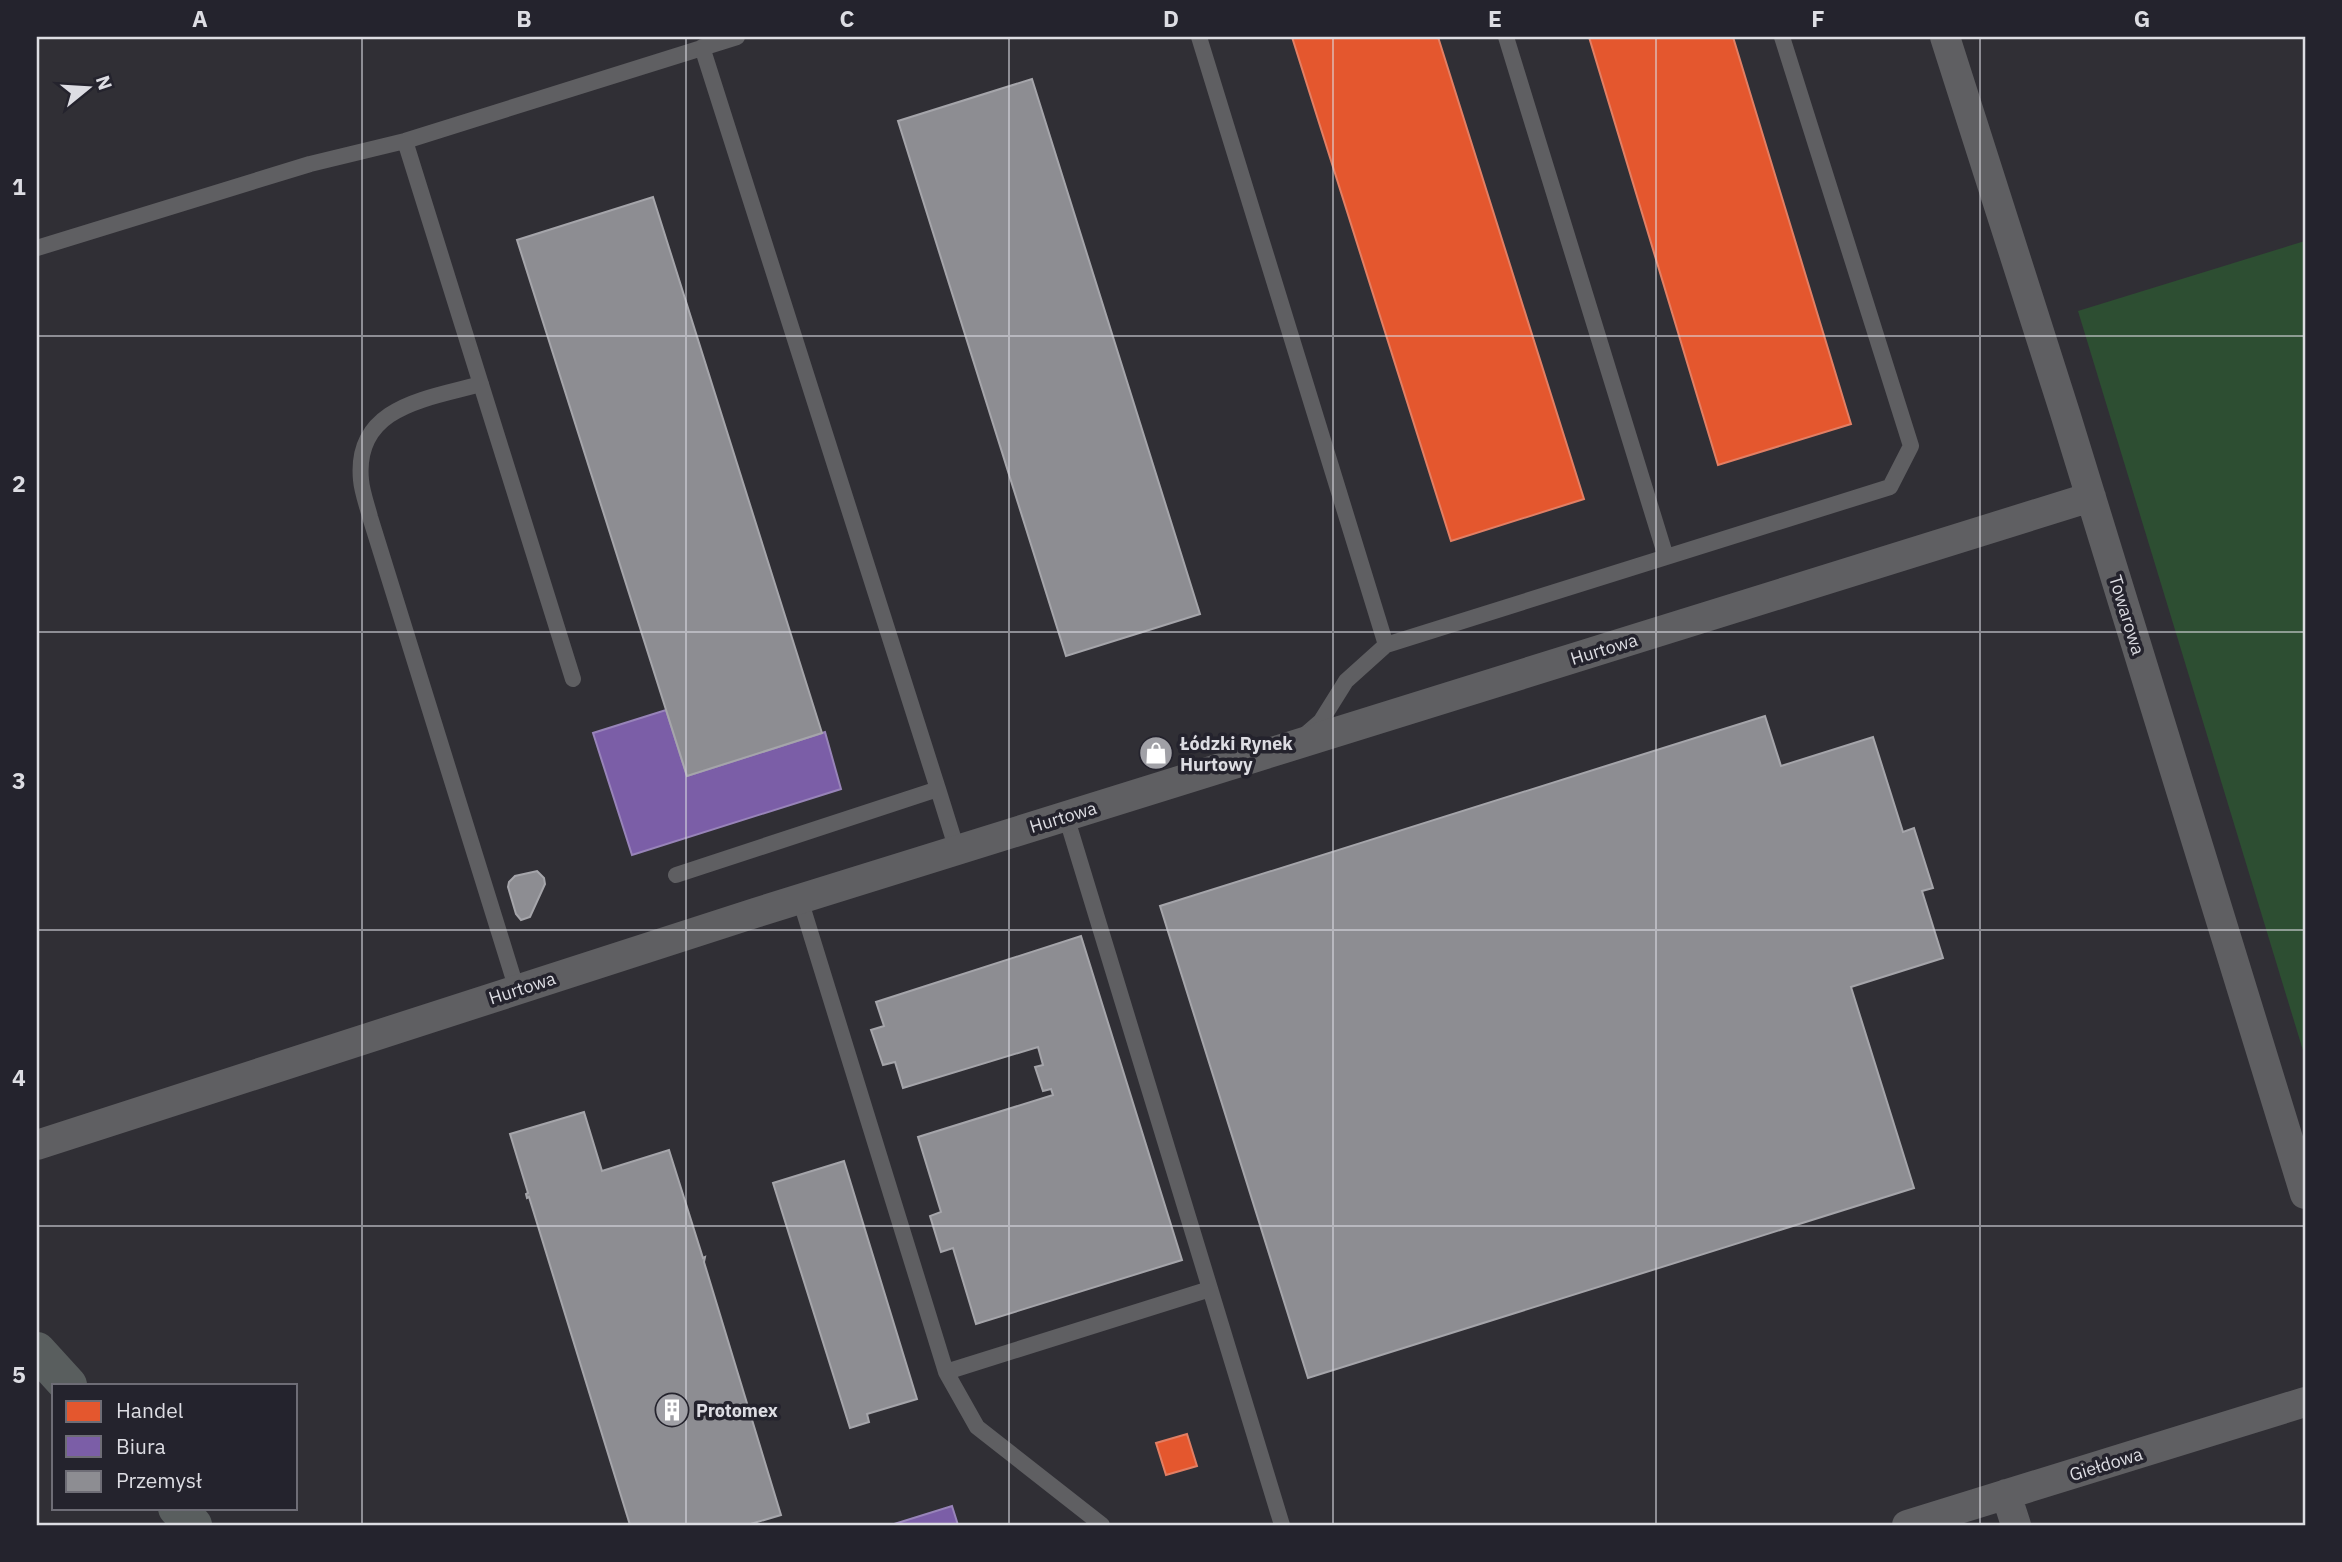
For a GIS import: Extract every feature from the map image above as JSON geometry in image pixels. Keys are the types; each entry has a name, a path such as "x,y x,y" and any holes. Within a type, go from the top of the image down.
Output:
{"street":[{"name":"Towarowa","path":"1945,37 2091,497 2305,1194"},
{"name":"Hurtowa","path":"37,1145 800,899 2091,497"},
{"path":"37,1351 67,1384"},
{"name":"Giełdowa","path":"1907,1525 2305,1402"},
{"path":"2006,1494 2016,1525"},
{"path":"179,1510 193,1525"}],"lane":[{"path":"37,248 310,164 405,141 737,37"},
{"path":"1199,37 1386,645"},
{"path":"1506,37 1666,557"},
{"path":"1289,747 1321,721 1346,681 1386,645 1890,487 1911,446 1782,37"},
{"path":"702,47 957,850"},
{"path":"405,141 573,679"},
{"path":"481,384 402,406 379,422 363,449 361,480 370,517 517,990"},
{"path":"676,875 938,789"},
{"path":"1066,816 1282,1525"},
{"path":"800,899 946,1372 977,1427 1102,1525"},
{"path":"946,1372 1210,1289"}],"green space":[{"path":"2305,241 2305,1057 2078,311"}],"building: Handel":[{"path":"1292,37 1438,37 1584,499 1451,541"},
{"path":"1589,37 1733,37 1851,424 1718,465"},
{"path":"1187,1434 1197,1466 1166,1475 1156,1443"}],"building: Biura":[{"path":"666,710 687,776 825,732 841,789 632,855 593,733"},
{"path":"952,1506 958,1525 891,1525"}],"building: Przemysł":[{"path":"1032,79 1200,614 1066,656 898,121"},
{"path":"653,197 822,733 687,776 517,240"},
{"path":"1765,716 1781,766 1873,737 1903,832 1914,828 1933,888 1922,891 1943,958 1851,987 1914,1188 1308,1378 1160,906"},
{"path":"537,871 544,878 545,884 530,917 521,920 516,914 509,882 515,876"},
{"path":"1081,936 1182,1260 976,1324 953,1248 941,1252 930,1216 941,1212 918,1137 1053,1095 1051,1089 1043,1091 1035,1067 1043,1065 1038,1047 903,1088 895,1062 883,1065 871,1030 884,1026 876,1002"},
{"name":"Protomex","path":"584,1112 602,1171 669,1150 703,1258 705,1257 704,1262 781,1515 747,1525 630,1525 529,1197 527,1198 528,1193 510,1134"},
{"path":"844,1161 917,1399 867,1414 869,1422 850,1428 773,1183"}],"place":[{"name":"Łódzki Rynek Hurtowy","path":"1156,753"},
{"name":"Protomex","path":"672,1410"}]}
